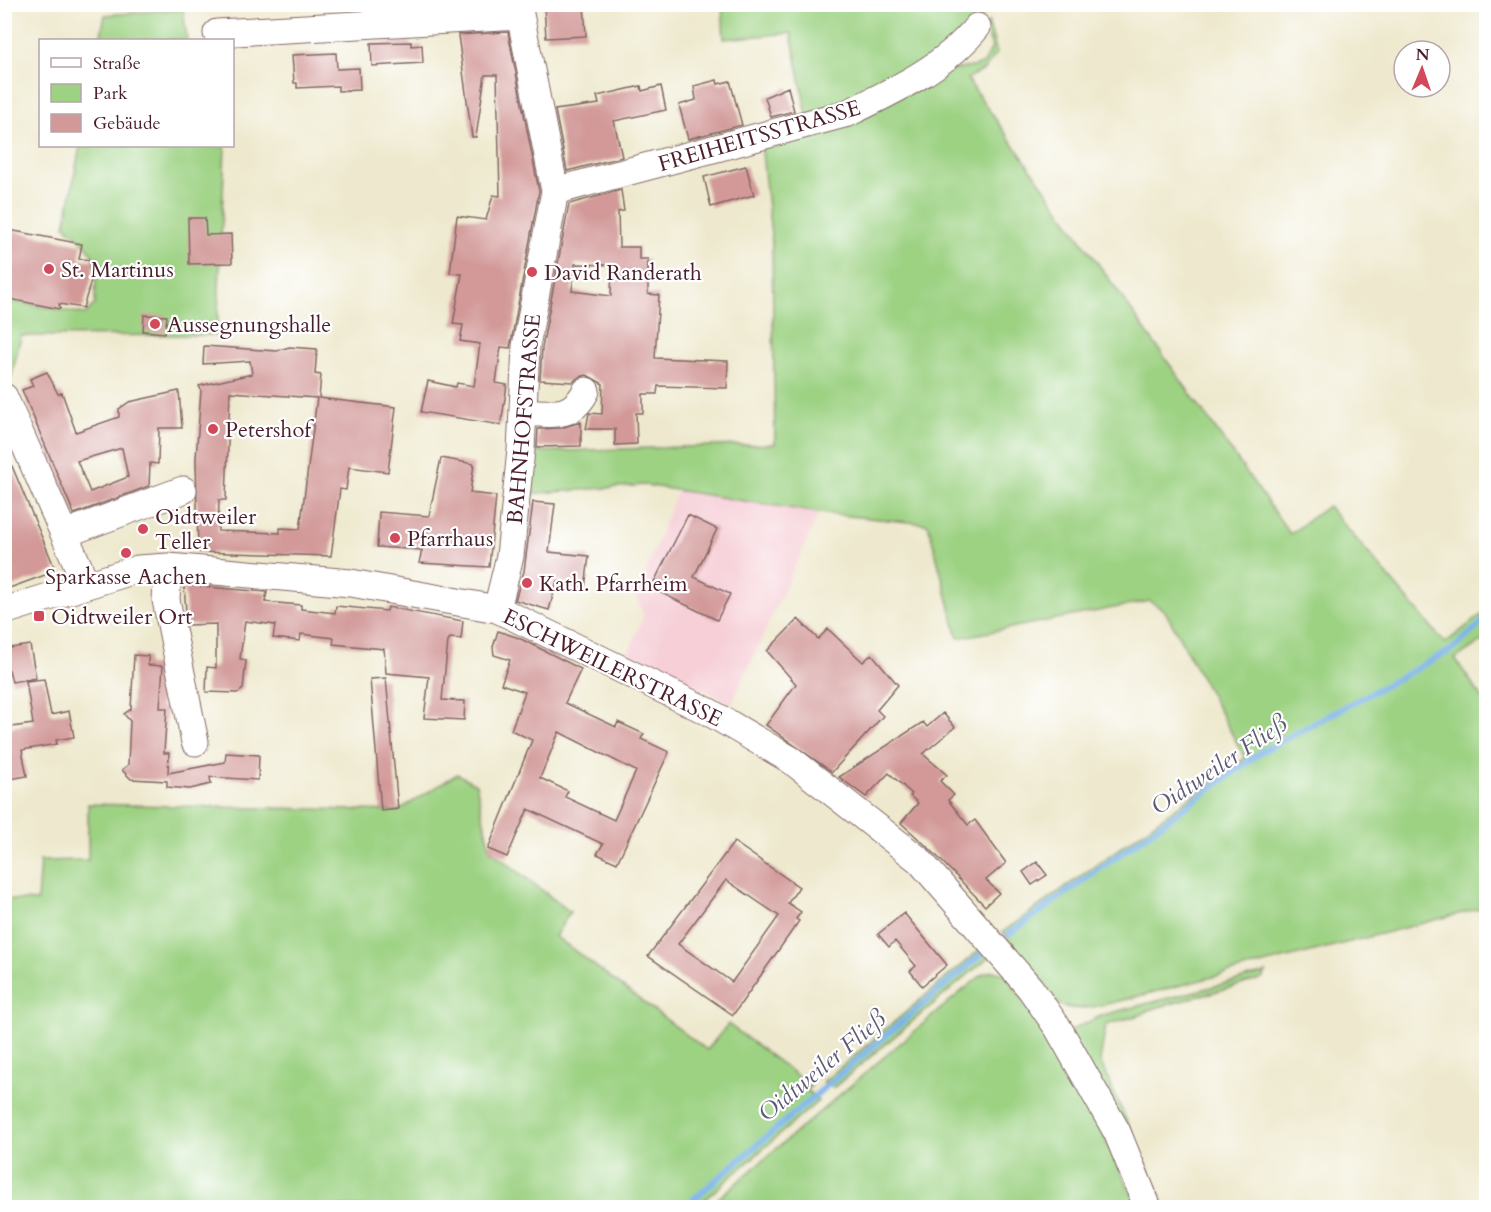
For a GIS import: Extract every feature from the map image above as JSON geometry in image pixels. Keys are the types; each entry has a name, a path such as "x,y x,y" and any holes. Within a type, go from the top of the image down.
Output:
{"street":[{"name":"BAHNHOFSTRASSE","path":"217,33 518,10 555,191 526,346 523,412 510,556 497,609"},
{"name":"FREIHEITSSTRASSE","path":"555,191 800,128 848,112 892,92 960,48 977,27"},
{"path":"523,412 566,412 576,405 586,391"},
{"path":"4,397 86,584"},
{"path":"64,534 183,490"},
{"path":"168,567 166,600 195,742"},
{"name":"ESCHWEILERSTRASSE","path":"4,611 138,569 168,567 351,583 497,609 709,712 791,760 919,860 1001,952 1058,1028 1116,1132 1148,1208"}],"shaded area":[{"path":"677,491 819,513 732,704 628,653 644,616 636,597"}],"green space":[{"path":"722,5 995,5 937,56 808,120 791,33 724,39"},
{"path":"183,9 187,39 100,39 105,15"},
{"path":"988,21 997,53 985,69 967,79 1290,534 1328,506 1445,643 1486,611 1486,638 1455,659 1486,703 1486,907 1115,1002 1078,1009 1057,1003 1003,932 1245,758 1165,611 1150,601 958,638 928,524 819,513 645,485 527,494 531,452 775,444 772,244 761,144 933,72 973,67 984,63 992,47 986,31"},
{"path":"80,147 225,147 217,335 21,336 8,391 4,385 4,300 85,314 95,304 94,259 85,244 65,226"},
{"path":"457,774 476,784 490,850 570,912 555,936 707,1050 728,1024 811,1086 807,1090 818,1101 696,1207 5,1207 4,899 37,901 40,861 88,860 88,804 398,811"},
{"path":"983,947 989,957 833,1088 823,1082"},
{"path":"993,971 1005,974 1068,1064 1139,1208 707,1208 951,1000 983,974"},
{"path":"1266,973 1262,979 1148,1010 1143,1014 1106,1025 1100,1061 1165,1207 1154,1207 1069,1031 1103,1015"}],"building":[{"path":"544,4 584,4 586,36 546,38"},
{"path":"508,32 539,191 510,348 501,347 496,383 507,385 501,425 421,412 428,381 456,387 457,383 474,386 480,344 460,341 463,325 453,324 462,274 450,273 457,216 486,220 493,195 500,196 497,75 485,75 476,137 472,137 458,35"},
{"path":"411,42 411,46 422,45 423,63 372,66 371,43"},
{"path":"336,53 337,69 359,68 360,90 338,91 338,86 297,88 297,83 294,83 292,55"},
{"path":"717,80 718,84 730,81 742,125 688,139 679,105 696,100 694,86"},
{"path":"641,86 642,91 661,86 666,110 614,121 622,157 567,171 555,110 599,104 597,96"},
{"path":"788,87 794,111 771,117 765,97"},
{"path":"746,166 754,195 711,207 704,177"},
{"path":"621,190 624,211 618,212 619,247 639,247 639,259 648,259 648,294 659,295 655,358 728,361 727,388 658,386 657,394 643,394 643,413 636,413 637,444 615,445 615,429 586,429 589,413 602,414 603,384 587,375 573,382 540,380 542,348 569,204","holes":["575,264 612,265 611,296 572,291"]},
{"path":"188,218 205,218 206,235 231,234 232,263 189,264"},
{"name":"St. Martinus","path":"9,230 82,244 79,259 94,260 92,277 83,308 59,304 60,309 9,299 9,296 4,295 4,234 9,234"},
{"name":"Aussegnungshalle","path":"144,315 167,316 165,333 143,331"},
{"path":"204,346 277,351 289,347 317,349 315,374 321,375 319,398 396,407 388,472 349,467 346,490 340,489 331,556 198,552 196,459 201,390 199,386 252,374 250,361 203,364","holes":["230,392 317,398 300,529 280,528 280,533 218,531 219,500 226,500"]},
{"path":"47,372 58,394 62,393 76,432 119,417 119,409 129,402 179,391 182,428 159,428 158,464 150,463 149,486 74,514 22,390 33,386 30,379","holes":["122,448 128,477 90,492 77,461"]},
{"path":"581,422 581,446 537,447 538,429 561,428"},
{"path":"4,447 56,571 4,590"},
{"path":"441,458 474,464 470,493 496,496 489,567 419,563 422,550 377,547 379,512 429,516"},
{"path":"533,502 555,504 549,552 589,556 585,588 557,581 549,610 515,600 524,571"},
{"path":"688,515 717,529 694,577 730,594 717,620 651,588"},
{"path":"184,585 267,592 265,602 301,605 301,609 335,613 336,606 387,611 388,607 463,621 461,639 450,638 448,641 442,700 465,701 464,720 424,718 429,677 386,673 384,649 333,644 334,638 301,634 300,641 273,638 275,625 245,621 240,659 246,660 243,689 238,693 206,692 207,667 216,668 216,624 187,625"},
{"path":"798,619 818,639 828,629 863,662 872,654 898,685 877,710 883,716 832,772 766,725 796,684 767,651"},
{"path":"498,631 519,638 581,669 565,703 616,727 618,722 644,734 641,739 669,752 617,863 597,854 603,844 528,809 507,857 488,849 532,740 511,730 525,692 501,684 510,660 494,655 493,647","holes":["559,732 636,771 614,820 565,797 568,791 540,778"]},
{"path":"30,645 36,678 12,682 9,670 4,671 4,649"},
{"path":"134,655 148,656 148,665 163,666 160,708 167,708 164,753 169,753 168,773 225,762 226,753 259,755 258,780 210,777 211,784 190,789 167,787 167,781 131,779 122,770 128,765 130,721 124,714 131,709"},
{"path":"386,678 398,809 381,811 370,679"},
{"path":"44,679 51,715 69,711 74,737 56,740 57,744 22,750 27,776 4,780 4,728 33,724 26,681"},
{"path":"943,713 955,727 923,754 947,775 940,781 954,795 948,800 968,825 975,820 1006,863 986,880 999,893 985,906 931,850 901,823 918,803 910,796 912,794 889,773 866,797 839,777 923,722 927,727"},
{"path":"734,842 799,887 788,903 801,912 796,919 799,921 733,1015 648,956","holes":["726,880 779,916 732,982 678,944"]},
{"path":"1037,862 1047,875 1032,885 1023,872"},
{"path":"904,913 947,965 922,986 910,971 916,966 895,941 889,947 878,934"}],"waterway":[{"name":"Oidtweiler Fließ","path":"1009,934 1263,751 1453,649 1486,619"},
{"name":"Oidtweiler Fließ","path":"683,1208 983,953"}],"place":[{"name":"St. Martinus","path":"49,269"},
{"name":"David Randerath","path":"532,272"},
{"name":"Aussegnungshalle","path":"155,324"},
{"name":"Petershof","path":"213,429"},
{"name":"Oidtweiler Teller","path":"143,529"},
{"name":"Pfarrhaus","path":"395,538"},
{"name":"Sparkasse Aachen","path":"126,553"},
{"name":"Kath. Pfarrheim","path":"527,583"},
{"name":"Oidtweiler Ort","path":"39,616"}]}
